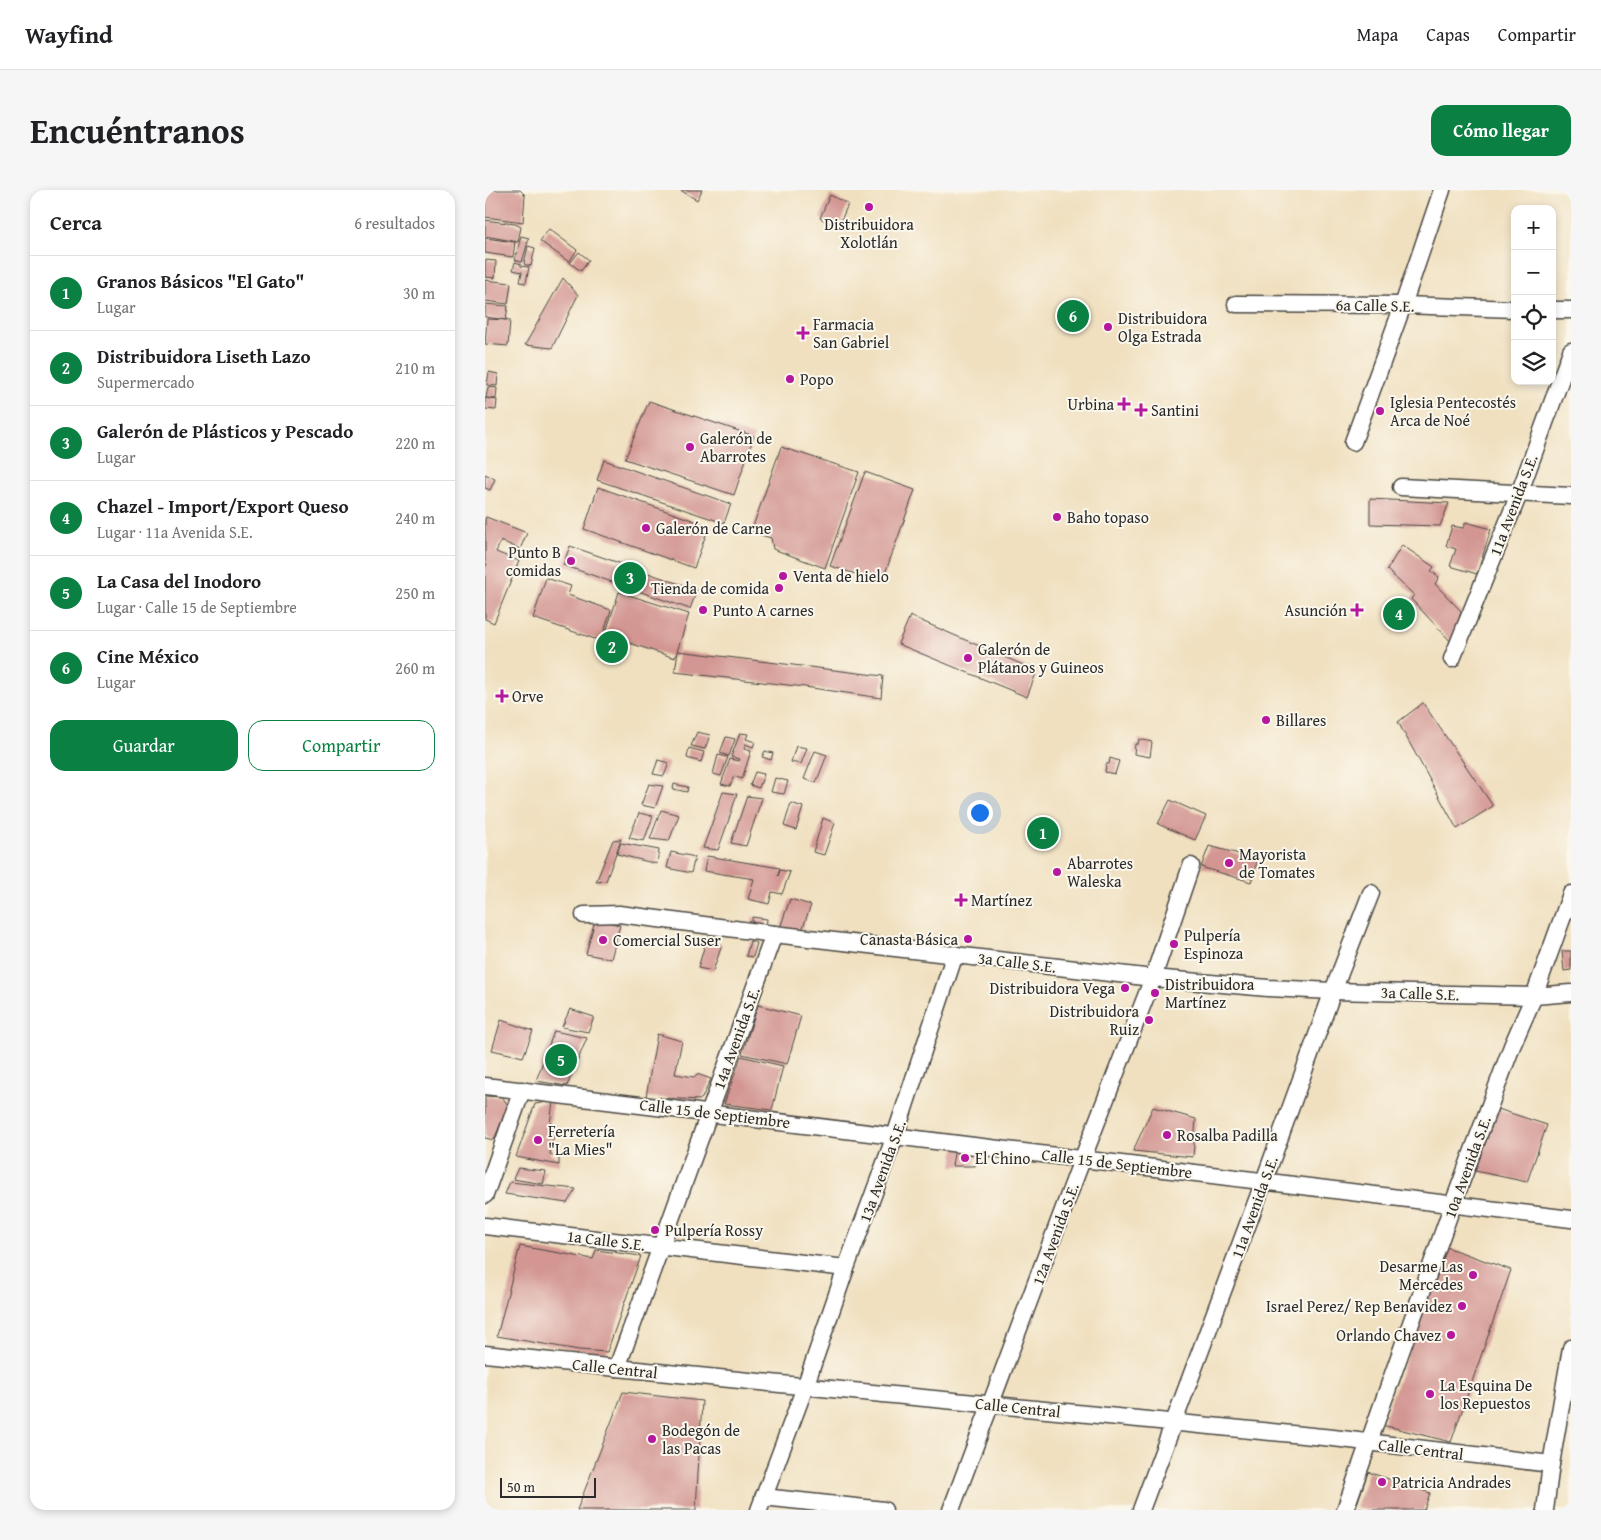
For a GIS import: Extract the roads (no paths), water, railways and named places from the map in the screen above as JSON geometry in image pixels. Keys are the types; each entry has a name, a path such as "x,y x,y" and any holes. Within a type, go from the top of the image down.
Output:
{"street":[{"path":"1353,442 1403,305 1442,190"},
{"name":"6a Calle S.E.","path":"1236,304 1403,305 1511,309"},
{"path":"1556,310 1571,310"},
{"name":"11a Avenida S.E.","path":"1452,659 1519,494 1571,351"},
{"path":"1401,487 1571,496"},
{"name":"12a Avenida S.E.","path":"951,1510 1153,978 1191,866"},
{"name":"11a Avenida S.E.","path":"1141,1510 1371,893"},
{"name":"10a Avenida S.E.","path":"1345,1510 1453,1204 1512,1046 1534,996 1571,894"},
{"name":"3a Calle S.E.","path":"584,915 619,914 1153,978 1268,988 1534,996 1571,992"},
{"name":"14a Avenida S.E.","path":"617,1368 774,934"},
{"name":"13a Avenida S.E.","path":"761,1504 895,1136 955,954"},
{"name":"Calle 15 de Septiembre","path":"485,1086 710,1112 1571,1219"},
{"path":"485,1195 522,1090"},
{"name":"1a Calle S.E.","path":"485,1226 846,1268"},
{"path":"1545,1510 1571,1348"},
{"name":"Calle Central","path":"485,1354 1369,1442 1551,1464"},
{"path":"761,1504 884,1510"}],"place":[{"name":"Distribuidora Xolotlán","path":"869,207"},
{"name":"Cine México","path":"1073,316"},
{"name":"Distribuidora Olga Estrada","path":"1108,327"},
{"name":"Farmacia San Gabriel","path":"803,333"},
{"name":"Popo","path":"790,379"},
{"name":"Urbina","path":"1124,404"},
{"name":"Santini","path":"1141,410"},
{"name":"Iglesia Pentecostés Arca de Noé","path":"1380,411"},
{"name":"Galerón de Abarrotes","path":"690,447"},
{"name":"Baho topaso","path":"1057,517"},
{"name":"Galerón de Carne","path":"646,528"},
{"name":"Punto B comidas","path":"571,561"},
{"name":"Venta de hielo","path":"783,576"},
{"name":"Galerón de Plásticos y Pescado","path":"630,578"},
{"name":"Tienda de comida","path":"779,588"},
{"name":"Punto A carnes","path":"703,610"},
{"name":"Asunción","path":"1357,610"},
{"name":"Chazel - Import/Export Queso","path":"1399,614"},
{"name":"Distribuidora Liseth Lazo","path":"612,647"},
{"name":"Galerón de Plátanos y Guineos","path":"968,658"},
{"name":"Orve","path":"502,696"},
{"name":"Billares","path":"1266,720"},
{"name":"Granos Básicos \"El Gato\"","path":"1043,833"},
{"name":"Mayorista de Tomates","path":"1229,863"},
{"name":"Abarrotes Waleska","path":"1057,872"},
{"name":"Martínez","path":"961,900"},
{"name":"Canasta Básica","path":"968,939"},
{"name":"Comercial Suser","path":"603,940"},
{"name":"Pulpería Espinoza","path":"1174,944"},
{"name":"Distribuidora Vega","path":"1125,988"},
{"name":"Distribuidora Martínez","path":"1155,993"},
{"name":"Distribuidora Ruiz","path":"1149,1020"},
{"name":"La Casa del Inodoro","path":"561,1060"},
{"name":"Rosalba Padilla","path":"1167,1135"},
{"name":"Ferretería \"La Mies\"","path":"538,1140"},
{"name":"El Chino","path":"965,1158"},
{"name":"Pulpería Rossy","path":"655,1230"},
{"name":"Desarme Las Mercedes","path":"1473,1275"},
{"name":"Israel Perez/ Rep Benavidez","path":"1462,1306"},
{"name":"Orlando Chavez","path":"1451,1335"},
{"name":"La Esquina De los Repuestos","path":"1430,1394"},
{"name":"Bodegón de las Pacas","path":"652,1439"},
{"name":"Patricia Andrades","path":"1382,1482"}]}
